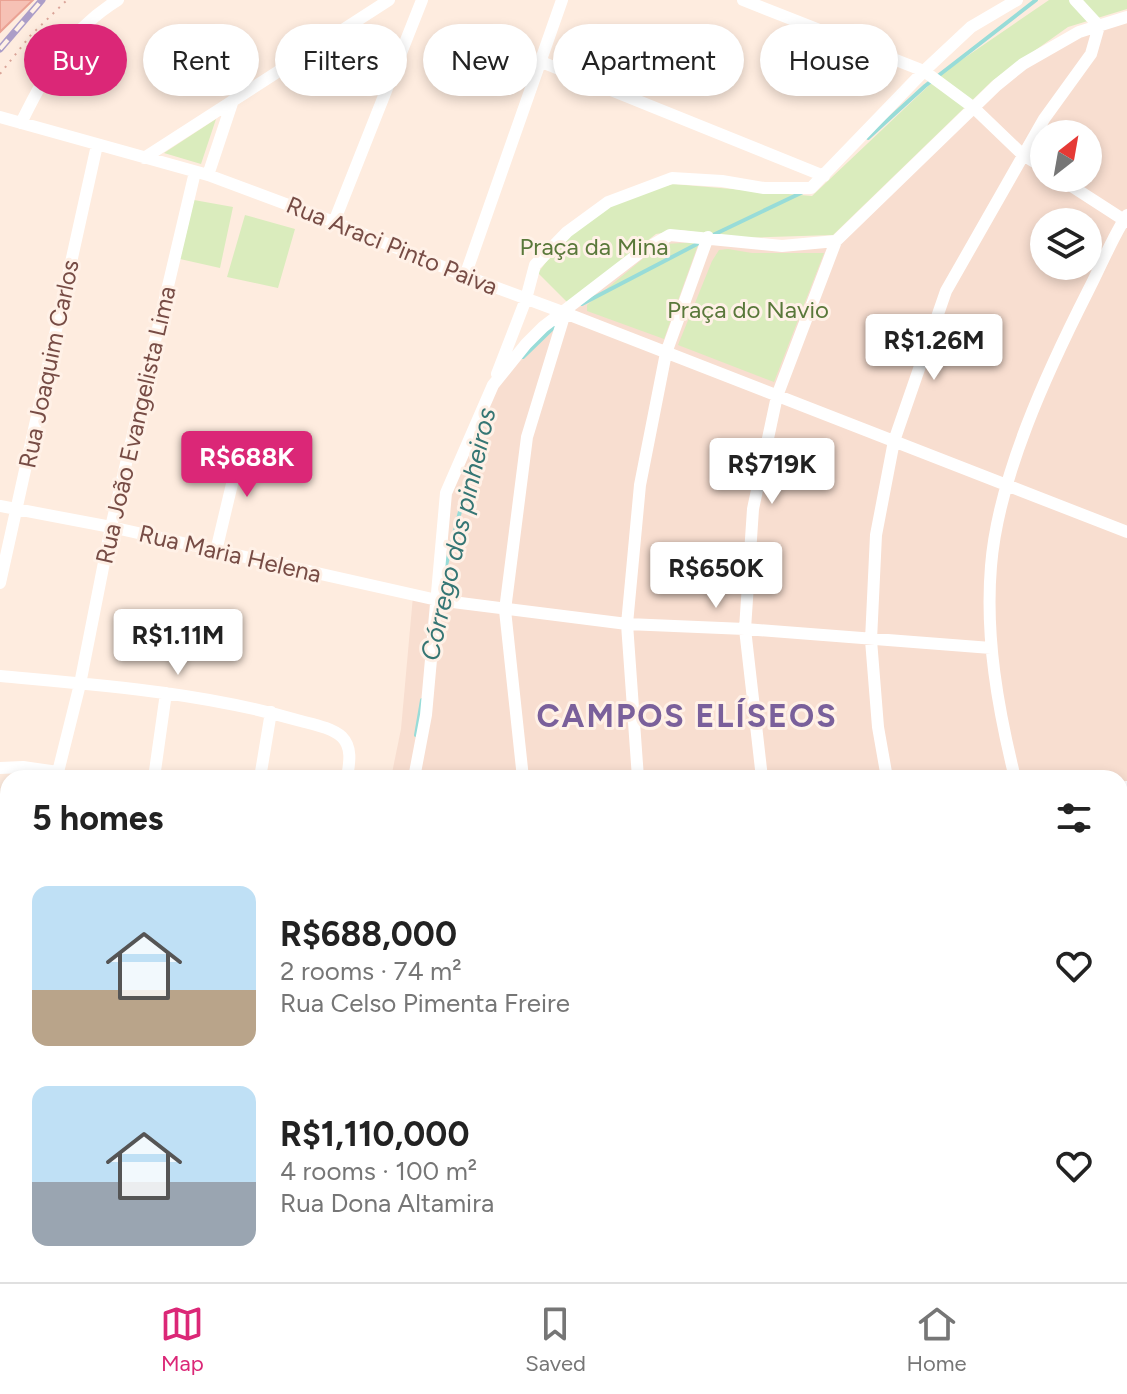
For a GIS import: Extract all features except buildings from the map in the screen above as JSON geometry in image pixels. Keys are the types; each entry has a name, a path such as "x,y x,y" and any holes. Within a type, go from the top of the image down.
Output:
{"street":[{"path":"21,123 47,69 101,10 118,0"},
{"path":"144,158 389,0"},
{"path":"334,222 422,0"},
{"path":"465,276 562,0"},
{"path":"743,0 924,71 974,108 1030,159"},
{"path":"416,770 426,715 446,493 493,385 526,299 535,265 567,232 608,202 672,178 722,181 764,188 811,188 971,27 1017,0"},
{"path":"1075,0 1099,26"},
{"path":"761,770 745,629 753,509 777,396 836,241 1023,64 1079,32 1127,17"},
{"path":"886,770 878,727 871,640 876,535 894,441 946,291 1044,119 1091,54 1099,26"},
{"path":"539,61 824,176"},
{"name":"Rua João Evangelista Lima","path":"58,770 80,684 111,527 201,174 233,100"},
{"name":"Rua Araci Pinto Paiva","path":"0,117 201,174 334,222 465,276 1127,532"},
{"name":"Rua Joaquim Carlos","path":"0,583 97,145"},
{"path":"1013,770 1002,723 991,648 991,566 1006,483 1058,352 1126,219 1082,192"},
{"path":"493,385 534,335 655,241 670,235 782,246 836,241"},
{"path":"637,770 627,624 640,485 666,353 708,237"},
{"path":"522,770 505,610 527,437 565,313"},
{"path":"216,551 243,438"},
{"name":"Rua Maria Helena","path":"0,506 111,527 413,596 505,610 627,624 745,629 991,648"},
{"path":"0,676 166,693 271,712 328,729 341,736 348,745 348,770"},
{"path":"155,770 166,693"},
{"path":"261,770 271,712"},
{"path":"0,768 44,770"}],"path":[{"path":"0,74 30,36 67,0"}],"shaded area":[{"path":"1127,17 1127,770 393,770 401,729 413,596 437,600 446,493 493,385 534,335 670,235 741,243 836,241 997,85 1048,49"}],"green space":[{"name":"Praça da Mina","path":"1049,0 1127,0 1127,9 1068,27 992,81 833,235 742,238 680,230 656,234 568,303 538,273 570,230 608,202 673,184 812,196 941,74"},
{"path":"216,119 201,164 164,153"},
{"path":"194,200 233,207 220,268 180,259"},
{"path":"245,215 295,229 278,288 227,277"},
{"path":"699,242 664,339 587,311 587,305 665,244"},
{"name":"Praça do Navio","path":"719,250 752,253 824,253 774,382 678,345 712,261"}],"waterway":[{"name":"Córrego dos pinheiros","path":"868,138 925,86 1036,0"},
{"name":"Córrego dos pinheiros","path":"713,235 803,192"},
{"name":"Córrego dos pinheiros","path":"582,304 699,243"},
{"name":"Córrego dos pinheiros","path":"523,357 557,324"},
{"name":"Córrego dos pinheiros","path":"444,573 483,423"},
{"name":"Córrego dos pinheiros","path":"416,735 422,700"}],"railway":[{"path":"0,49 42,0"}],"district":[{"name":"CAMPOS ELÍSEOS","path":"687,716"}]}
